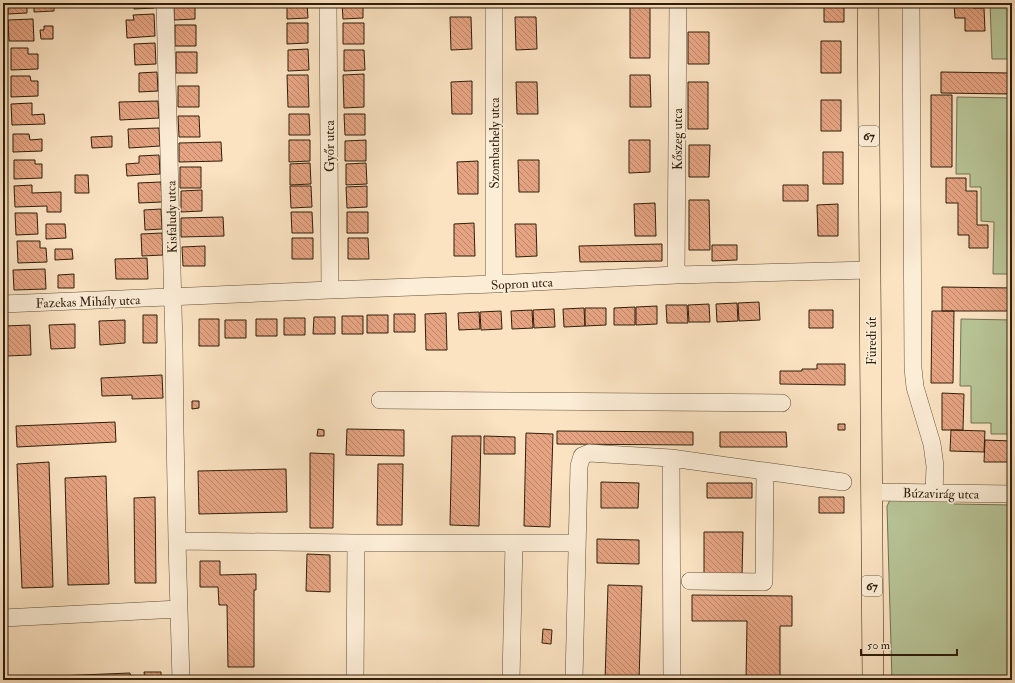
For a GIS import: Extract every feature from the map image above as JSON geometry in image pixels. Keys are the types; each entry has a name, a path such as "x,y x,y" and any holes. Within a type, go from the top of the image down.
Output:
{"main road":[{"name":"Füredi út","path":"868,3 870,492 873,680"}],"street":[{"name":"Kisfaludy utca","path":"165,3 175,362 177,540 182,680"},
{"name":"Győr utca","path":"328,3 330,290"},
{"name":"Szombathely utca","path":"494,3 494,284"},
{"name":"Kőszeg utca","path":"676,275 678,3"},
{"path":"910,3 913,368 915,387 932,444 935,466 934,493"},
{"name":"Sopron utca","path":"173,297 676,275 870,270"},
{"name":"Fazekas Mihály utca","path":"3,304 173,297"},
{"path":"380,400 782,403"},
{"path":"574,680 579,466 582,456 589,454 671,458 843,482"},
{"path":"671,458 672,680"},
{"path":"690,581 764,582 765,471"},
{"name":"Búzavirág utca","path":"870,492 1012,494"},
{"path":"177,540 356,543 577,543"},
{"path":"355,680 356,543"},
{"path":"511,680 514,543"},
{"path":"3,618 180,609"}],"green space":[{"path":"990,3 1012,3 1012,59 992,59"},
{"path":"957,97 1012,98 1012,274 993,274 994,222 981,221 981,187 970,187 970,174 956,174"},
{"path":"961,319 1012,320 1012,434 991,434 991,423 971,423 971,386 960,386"},
{"path":"954,497 954,504 1012,505 1012,680 892,680 887,506 890,500"}],"building":[{"path":"8,3 27,3 27,13 8,14"},
{"path":"34,3 54,3 54,11 34,12"},
{"path":"128,3 154,3 154,8 134,9 134,4"},
{"path":"174,3 195,3 195,19 174,20"},
{"path":"287,3 307,3 308,18 287,19"},
{"path":"342,3 363,3 363,18 343,19"},
{"path":"689,3 710,3 710,7 689,7"},
{"path":"824,3 844,3 844,22 824,22"},
{"path":"954,3 973,3 973,8 984,8 985,31 965,31 965,18 955,18"},
{"path":"630,7 650,7 650,58 630,58"},
{"path":"154,14 155,36 127,38 126,20 134,20 133,15"},
{"path":"450,17 471,17 472,49 451,50"},
{"path":"515,17 536,17 537,49 516,50"},
{"path":"33,19 34,41 9,41 8,20"},
{"path":"287,23 308,23 308,43 287,44"},
{"path":"343,23 364,23 364,44 343,44"},
{"path":"175,25 196,25 196,46 175,46"},
{"path":"44,26 53,26 53,39 41,39 40,30 44,30"},
{"path":"688,32 709,32 709,64 688,64"},
{"path":"821,41 841,41 841,73 821,73"},
{"path":"155,43 156,64 135,65 134,44"},
{"path":"11,48 28,48 28,54 38,54 38,69 11,70"},
{"path":"308,49 309,70 288,71 288,50"},
{"path":"344,50 364,50 365,70 344,71"},
{"path":"176,52 197,52 197,73 176,73"},
{"path":"157,72 158,91 139,92 139,73"},
{"path":"941,72 1010,73 1010,94 941,93"},
{"path":"364,74 364,107 344,108 343,75"},
{"path":"287,75 308,75 309,107 288,107"},
{"path":"630,75 650,75 651,107 630,107"},
{"path":"11,76 30,76 31,81 38,81 38,96 11,97"},
{"path":"472,81 472,114 452,114 451,82"},
{"path":"516,82 537,82 538,114 517,114"},
{"path":"688,82 708,82 708,129 688,129"},
{"path":"178,86 199,86 199,107 178,107"},
{"path":"931,95 952,95 952,167 931,167"},
{"path":"821,100 841,100 841,131 821,131"},
{"path":"158,101 159,118 120,120 119,102"},
{"path":"32,103 32,115 44,114 45,124 12,125 11,104"},
{"path":"289,114 309,114 310,135 289,135"},
{"path":"344,114 365,114 365,135 345,135"},
{"path":"178,116 199,116 200,137 179,137"},
{"path":"159,128 160,146 129,148 128,129"},
{"path":"13,134 29,134 30,140 42,139 42,151 13,152"},
{"path":"112,136 112,147 92,148 91,137"},
{"path":"289,140 310,140 310,161 289,162"},
{"path":"366,140 366,161 345,161 345,141"},
{"path":"629,140 650,140 650,172 629,173"},
{"path":"221,142 222,161 179,162 179,143"},
{"path":"689,145 710,145 709,177 689,177"},
{"path":"823,152 843,152 843,184 823,184"},
{"path":"159,155 160,174 127,176 126,164 139,163 139,156"},
{"path":"14,160 35,160 35,164 42,164 42,178 14,179"},
{"path":"518,160 539,160 539,192 519,192"},
{"path":"478,161 478,194 458,194 457,162"},
{"path":"310,163 311,184 290,185 290,164"},
{"path":"366,163 367,184 346,185 346,164"},
{"path":"180,167 201,167 201,188 180,188"},
{"path":"75,175 88,175 89,193 75,193"},
{"path":"946,178 966,178 966,191 977,191 977,225 988,225 988,248 969,248 969,235 958,235 958,203 946,203"},
{"path":"161,182 162,202 139,203 138,183"},
{"path":"32,185 32,193 61,192 61,212 47,212 47,206 15,207 14,186"},
{"path":"783,185 808,185 808,201 783,201"},
{"path":"290,186 311,186 312,207 291,208"},
{"path":"367,186 367,207 347,208 346,187"},
{"path":"202,190 202,211 181,212 181,191"},
{"path":"689,200 709,200 710,250 689,250"},
{"path":"655,203 656,236 635,236 634,204"},
{"path":"838,204 838,236 818,236 817,205"},
{"path":"161,209 162,229 145,230 144,210"},
{"path":"291,212 312,212 313,233 292,233"},
{"path":"347,212 368,212 368,233 347,233"},
{"path":"15,213 37,213 38,234 16,235"},
{"path":"223,217 224,236 181,237 181,218"},
{"path":"474,223 475,256 454,256 454,224"},
{"path":"46,224 65,224 66,238 46,239"},
{"path":"515,224 536,224 537,256 516,257"},
{"path":"162,233 163,255 142,256 141,234"},
{"path":"292,238 313,238 313,259 292,259"},
{"path":"348,238 368,238 369,259 348,259"},
{"path":"17,241 40,241 40,248 46,248 47,262 18,263"},
{"path":"662,244 662,261 580,262 579,246"},
{"path":"712,245 737,245 737,260 712,261"},
{"path":"205,246 205,266 183,266 182,247"},
{"path":"55,249 72,249 73,259 55,260"},
{"path":"147,258 148,279 116,279 115,259"},
{"path":"45,269 46,289 14,290 13,270"},
{"path":"74,274 74,288 58,288 58,275"},
{"path":"942,287 1012,288 1012,311 942,311"},
{"path":"759,302 760,320 739,321 738,303"},
{"path":"737,303 738,321 717,322 716,304"},
{"path":"709,304 710,322 689,322 688,305"},
{"path":"666,305 687,305 688,323 667,323"},
{"path":"657,306 657,324 636,325 636,307"},
{"path":"635,307 635,325 614,325 614,308"},
{"path":"584,308 585,326 564,327 563,309"},
{"path":"585,308 606,308 606,325 585,326"},
{"path":"554,309 555,327 534,328 533,310"},
{"path":"532,310 533,328 512,329 511,311"},
{"path":"809,310 833,310 833,328 809,328"},
{"path":"501,311 502,329 481,330 480,312"},
{"path":"932,311 954,311 953,383 931,383"},
{"path":"479,312 480,329 459,330 458,313"},
{"path":"446,313 447,350 426,350 425,314"},
{"path":"394,314 415,314 415,332 394,332"},
{"path":"143,315 157,315 157,343 143,343"},
{"path":"367,315 388,315 388,333 367,333"},
{"path":"342,316 363,316 363,334 342,334"},
{"path":"314,317 335,317 335,334 313,334"},
{"path":"284,318 305,318 305,335 284,335"},
{"path":"199,319 219,319 219,346 199,346"},
{"path":"256,319 277,319 277,336 256,336"},
{"path":"125,320 125,343 100,345 99,321"},
{"path":"225,320 246,320 246,338 225,338"},
{"path":"75,324 75,348 51,349 49,325"},
{"path":"30,325 31,355 6,356 4,326"},
{"path":"817,364 845,364 845,385 780,384 780,371 817,369"},
{"path":"162,375 163,398 132,399 132,395 102,396 101,378"},
{"path":"942,393 964,394 963,430 942,430"},
{"path":"192,401 199,401 199,408 192,409"},
{"path":"115,422 116,442 17,447 16,426"},
{"path":"838,424 845,424 845,430 838,430"},
{"path":"318,429 324,430 324,436 317,436"},
{"path":"347,429 404,430 404,456 346,455"},
{"path":"951,430 985,431 984,452 950,451"},
{"path":"557,431 693,432 693,445 557,444"},
{"path":"720,432 786,432 787,447 720,447"},
{"path":"526,433 553,434 550,527 524,526"},
{"path":"452,436 481,436 479,526 450,525"},
{"path":"484,436 515,437 515,454 484,454"},
{"path":"985,440 1012,441 1012,462 984,462"},
{"path":"310,453 334,454 333,528 310,528"},
{"path":"49,462 53,587 22,588 17,464"},
{"path":"378,464 403,464 402,525 377,525"},
{"path":"286,469 287,512 199,514 198,471"},
{"path":"106,476 109,584 68,585 65,478"},
{"path":"601,482 639,483 638,508 601,508"},
{"path":"707,483 752,483 752,498 707,498"},
{"path":"155,497 156,583 135,583 134,498"},
{"path":"819,497 844,497 844,513 819,513"},
{"path":"704,532 743,532 742,576 704,576"},
{"path":"597,539 639,540 639,564 597,563"},
{"path":"307,554 330,555 330,592 306,591"},
{"path":"200,561 220,561 220,575 256,574 256,590 254,590 254,667 228,667 227,605 219,605 218,587 200,587"},
{"path":"608,585 642,586 639,680 605,680"},
{"path":"692,595 792,596 792,626 780,626 780,679 799,680 746,680 747,621 692,621"},
{"path":"543,629 552,630 551,644 542,643"},
{"path":"144,672 161,672 161,680 145,680"},
{"path":"130,673 131,680 31,680 31,677"},
{"path":"694,679 746,680 694,680"}]}
